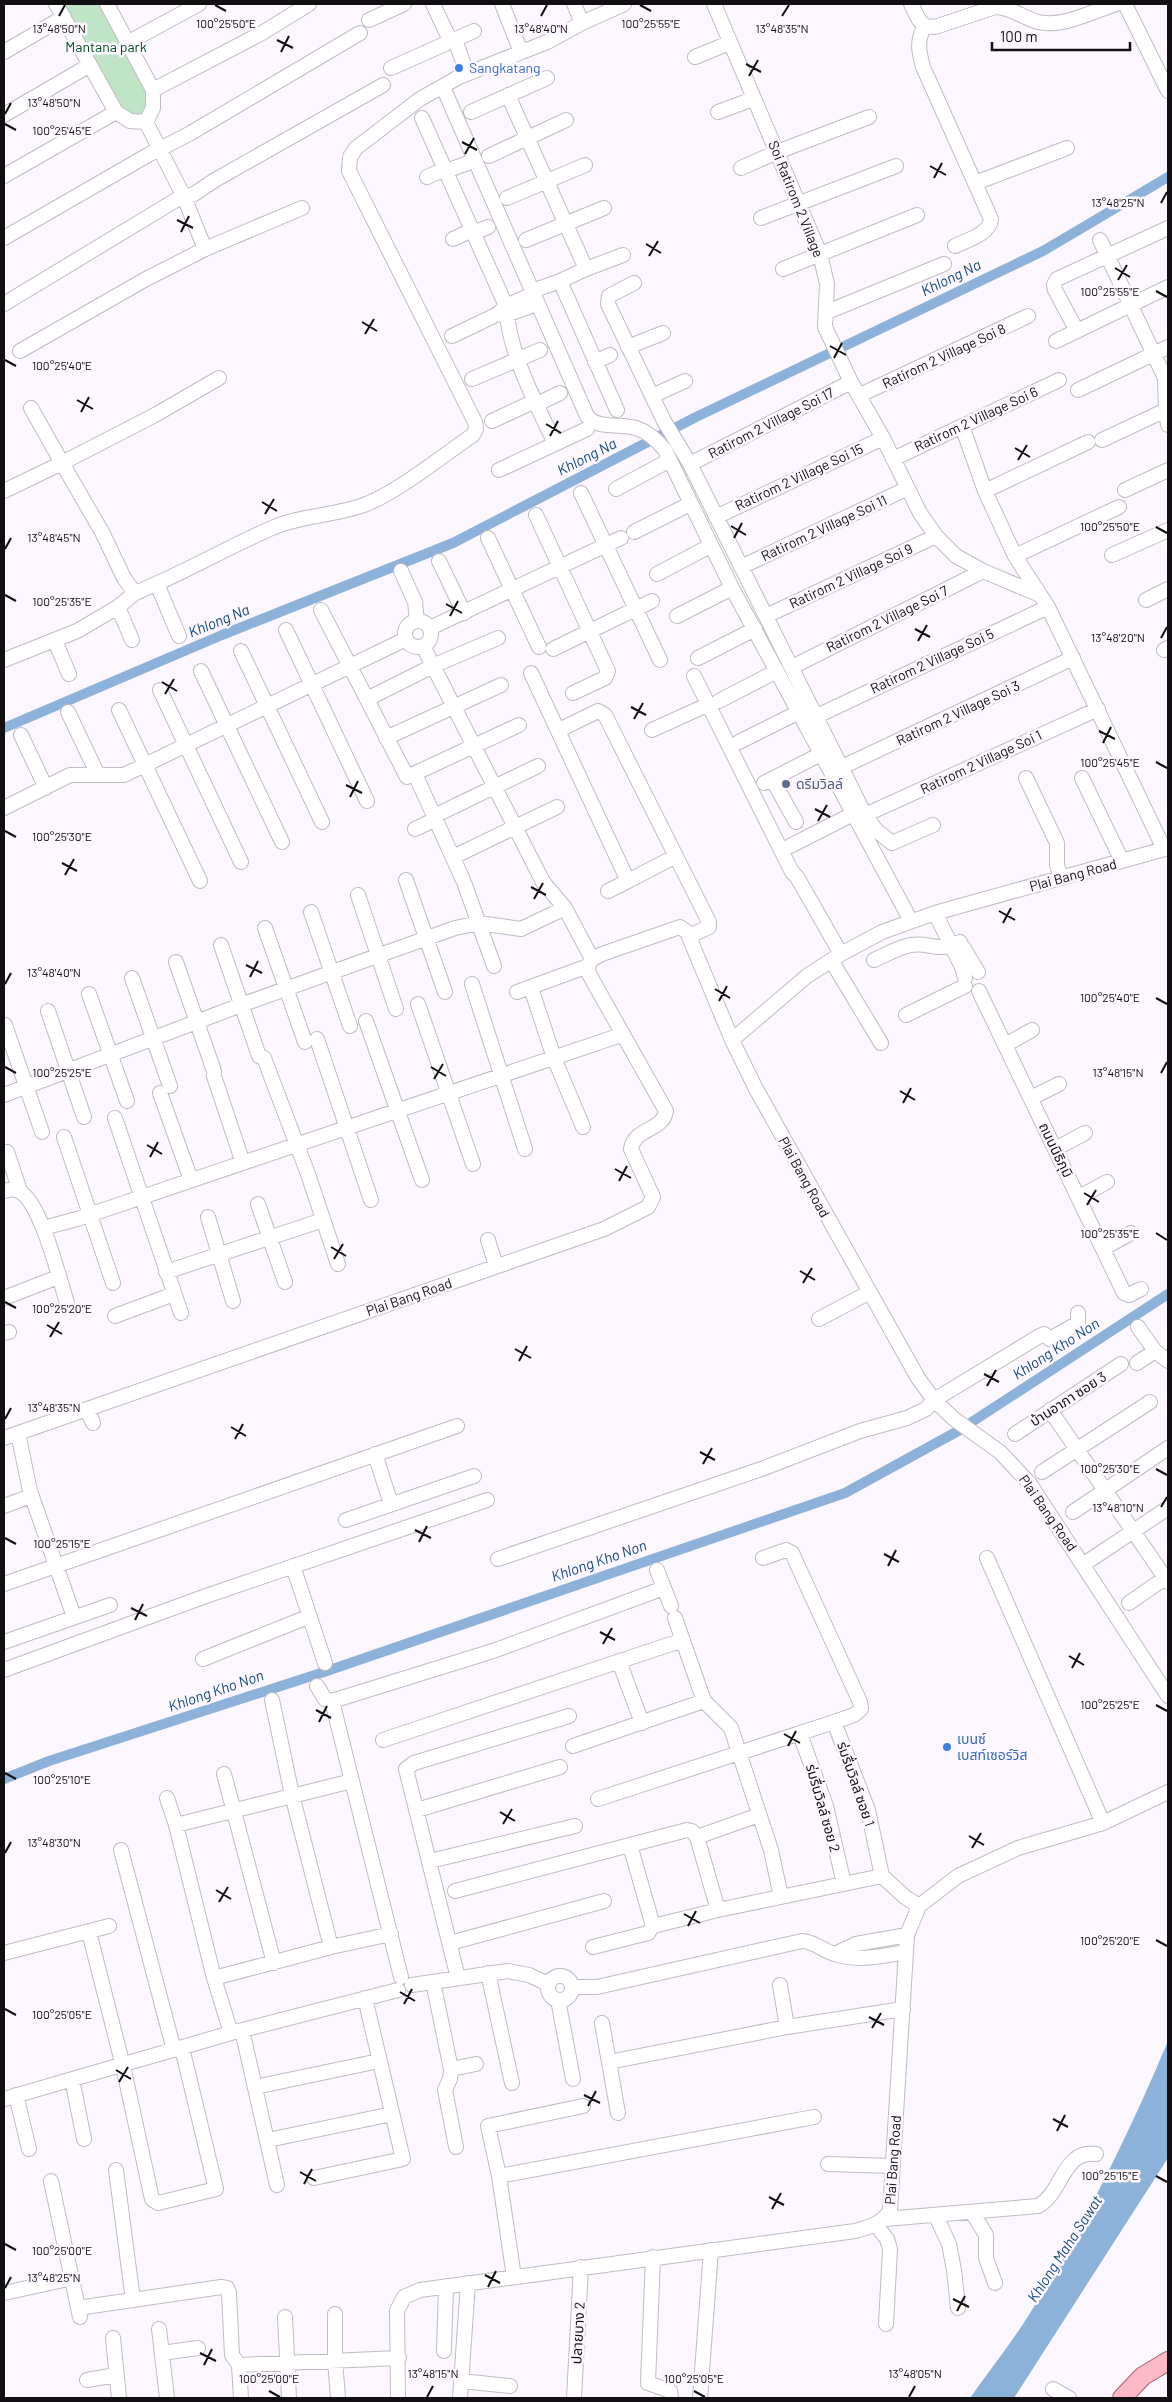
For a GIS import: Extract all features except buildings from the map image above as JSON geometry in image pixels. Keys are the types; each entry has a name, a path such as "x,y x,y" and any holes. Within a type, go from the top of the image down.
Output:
{"main road":[{"path":"1122,2398 1143,2376 1168,2361"}],"street":[{"path":"56,4 116,112 130,121 146,122"},
{"path":"107,4 153,90 153,108 146,122"},
{"path":"129,42 199,4"},
{"path":"153,90 262,34 309,4"},
{"path":"369,20 404,4"},
{"path":"433,4 463,75"},
{"path":"502,4 521,52"},
{"path":"574,4 582,23"},
{"path":"4,660 78,631 118,607 135,593 274,527 299,519 342,512 365,504 387,493 473,436 476,429 475,422 349,171 350,157 356,148 414,103 463,75 548,42 582,23 624,4"},
{"name":"Soi Ratirom 2 Village","path":"714,4 820,254 827,284 825,327 883,438 906,489 936,536 956,556 983,572 1040,595"},
{"path":"911,4 919,20 925,26 935,26 995,7 1012,10 1035,21 1059,23 1116,4"},
{"path":"1125,4 1168,91"},
{"path":"4,52 64,17"},
{"path":"925,26 919,36 919,53 923,67 991,219 991,224 986,231 955,246"},
{"path":"391,68 449,40 474,31"},
{"path":"4,238 148,155 159,151 360,33"},
{"path":"695,57 729,43"},
{"path":"4,115 90,65"},
{"path":"471,112 547,78"},
{"path":"4,304 184,197 194,194 215,180 383,85"},
{"path":"443,87 534,297 591,421 596,424 627,426 644,432 656,439 670,460 710,546 821,754 859,815 911,921"},
{"path":"508,95 586,269"},
{"path":"718,112 753,99"},
{"path":"4,176 116,112"},
{"path":"741,168 777,152 869,117"},
{"path":"422,118 473,232 503,312 517,360 555,444"},
{"path":"489,156 566,120"},
{"path":"146,122 159,151 184,197 205,249"},
{"path":"975,183 1067,148"},
{"path":"427,178 468,163"},
{"path":"507,198 585,165"},
{"path":"761,218 896,166"},
{"path":"20,351 146,279 205,249 302,208"},
{"path":"526,240 604,208"},
{"path":"783,269 917,215"},
{"path":"453,239 488,227"},
{"path":"1077,331 1055,290 1054,284 1057,279 1168,228"},
{"path":"1100,240 1167,378 1166,410 1168,425"},
{"path":"452,336 562,285 586,269 623,255"},
{"path":"827,312 944,264"},
{"path":"634,283 609,296 607,299 664,421 690,464 842,767 859,815 892,843 933,825"},
{"path":"562,285 617,410"},
{"path":"1056,341 1168,287"},
{"name":"Ratirom 2 Village Soi 8","path":"860,395 1028,316"},
{"path":"628,347 663,332"},
{"path":"1078,390 1168,347"},
{"path":"472,378 540,350"},
{"path":"595,362 610,355"},
{"path":"4,491 62,464 156,415 219,378"},
{"name":"Ratirom 2 Village Soi 17","path":"690,464 850,378"},
{"name":"Ratirom 2 Village Soi 6","path":"892,459 1058,380"},
{"path":"652,396 685,381"},
{"path":"492,421 560,392"},
{"path":"31,408 102,532 124,578 135,593"},
{"path":"985,491 1166,410"},
{"path":"962,426 985,491 1018,560 1048,607 1166,848"},
{"path":"499,470 587,429"},
{"name":"Ratirom 2 Village Soi 15","path":"716,516 883,438"},
{"path":"616,490 670,460"},
{"path":"1125,490 1168,470"},
{"name":"Ratirom 2 Village Soi 11","path":"741,567 906,489"},
{"path":"581,493 660,660"},
{"path":"634,532 690,504"},
{"path":"1003,580 1018,560 1119,507"},
{"path":"536,515 590,631 608,675 573,693"},
{"path":"1112,555 1168,530"},
{"name":"Ratirom 2 Village Soi 9","path":"766,616 936,536"},
{"path":"488,538 512,590 546,648 590,631 652,601"},
{"path":"430,628 621,538"},
{"path":"657,574 710,546"},
{"path":"439,561 464,613"},
{"path":"401,571 415,602 417,620"},
{"name":"Ratirom 2 Village Soi 7","path":"792,667 983,572"},
{"path":"157,584 179,636"},
{"path":"677,616 732,588"},
{"path":"1146,600 1168,589"},
{"path":"118,607 132,640"},
{"name":"Ratirom 2 Village Soi 5","path":"816,716 1048,607"},
{"path":"321,610 405,775 409,777 416,774 519,725"},
{"path":"417,620 422,621 430,628 430,638 424,646 413,646 406,639 405,634 408,625 417,620"},
{"path":"698,658 755,629"},
{"path":"286,630 366,801"},
{"path":"367,699 435,665 498,638"},
{"path":"4,808 70,775 124,775 146,766 406,639"},
{"path":"55,641 69,674"},
{"name":"Plai Bang Road","path":"4,1438 604,1229 640,1212 652,1202 653,1197 631,1150 632,1143 636,1137 660,1123 665,1118 666,1111 621,1035 589,974 590,962 565,908 543,882 424,646"},
{"path":"241,651 322,822"},
{"name":"Ratirom 2 Village Soi 3","path":"842,767 1073,658"},
{"path":"201,670 282,842"},
{"path":"652,730 713,703 777,671"},
{"path":"531,673 628,881"},
{"path":"694,676 713,703 792,872 805,891 836,957 881,1044"},
{"path":"386,738 501,685"},
{"path":"160,690 241,862"},
{"name":"Ratirom 2 Village Soi 1","path":"790,846 1098,709"},
{"path":"119,710 200,881"},
{"path":"559,730 598,711 605,715 710,925 688,936"},
{"path":"68,712 98,775"},
{"path":"739,742 798,712"},
{"path":"21,735 46,788"},
{"path":"796,822 768,781 821,754"},
{"path":"414,828 538,766"},
{"path":"416,774 464,882 494,966"},
{"path":"1026,778 1057,843 1057,865 1061,878"},
{"path":"1082,778 1122,861"},
{"path":"453,857 515,829 557,807"},
{"name":"Plai Bang Road","path":"1166,848 940,912 882,932 836,957 782,996 732,1040 756,1089 868,1293 918,1378 934,1400 954,1419 1000,1452 1019,1471 1084,1564 1168,1696"},
{"path":"608,891 676,856"},
{"path":"406,880 428,938 445,992"},
{"path":"358,894 396,1009"},
{"path":"4,1095 154,1040 241,1005 455,928 479,924 521,928 565,908"},
{"path":"311,912 350,1026"},
{"path":"940,912 956,944 984,981 979,991 971,991 965,982 956,944"},
{"path":"265,928 287,988 311,1040 346,1128 371,1200"},
{"path":"517,992 676,928 683,928 732,1040"},
{"path":"874,960 913,945 936,949 956,944"},
{"path":"221,945 241,1005 338,1264"},
{"path":"176,962 243,1163"},
{"path":"906,1015 965,982 970,972 978,972"},
{"path":"132,978 154,1040 165,1089 191,1180"},
{"path":"472,984 525,1149"},
{"name":"ถนนนิธิภุมิ","path":"979,991 1124,1293 1129,1295 1141,1289"},
{"path":"89,994 127,1101"},
{"path":"533,994 554,1058 583,1127"},
{"path":"418,1004 473,1164"},
{"path":"48,1011 84,1117"},
{"path":"366,1021 422,1180"},
{"path":"5,1025 42,1132"},
{"path":"1005,1045 1032,1030"},
{"path":"43,1228 140,1198 621,1035"},
{"path":"1031,1098 1059,1084"},
{"path":"115,1118 140,1198 181,1313"},
{"path":"1055,1149 1085,1133"},
{"path":"64,1137 113,1283"},
{"path":"7,1152 20,1191 30,1201 40,1218 67,1303"},
{"path":"1079,1197 1107,1182"},
{"path":"4,1191 12,1189 20,1191"},
{"path":"258,1204 286,1282"},
{"path":"208,1217 233,1300"},
{"path":"166,1272 323,1220"},
{"path":"1104,1248 1131,1233"},
{"path":"488,1240 496,1266"},
{"path":"4,1298 58,1277"},
{"path":"819,1319 868,1293"},
{"path":"115,1316 174,1294"},
{"path":"498,1560 764,1468 860,1430 907,1418 926,1409 934,1400 1040,1335 1050,1339 1078,1322 1078,1313"},
{"path":"1138,1327 1155,1350 1168,1361"},
{"path":"1137,1363 1155,1350"},
{"name":"บ้านอาภา ซอย 3","path":"1015,1434 1121,1364"},
{"path":"1042,1472 1150,1402"},
{"path":"87,1409 93,1423"},
{"path":"1050,1410 1167,1579 1129,1603"},
{"path":"4,1584 457,1426"},
{"path":"18,1433 31,1496 74,1617"},
{"path":"1073,1512 1168,1448"},
{"path":"374,1454 392,1504"},
{"path":"346,1520 474,1476"},
{"path":"4,1506 31,1496"},
{"path":"4,1670 293,1566 487,1500"},
{"path":"1084,1564 1168,1508"},
{"path":"598,1799 800,1734 859,1712 860,1702 792,1553 786,1550 763,1558"},
{"path":"988,1558 1103,1823"},
{"path":"293,1566 325,1663"},
{"path":"657,1570 704,1701 731,1728 771,1850 781,1897"},
{"path":"317,1686 325,1699 332,1702 493,1651 664,1588"},
{"path":"4,1642 110,1605"},
{"path":"204,1659 310,1616"},
{"path":"383,1740 683,1640"},
{"path":"620,1661 642,1722"},
{"path":"272,1700 292,1795 331,1947"},
{"path":"573,1746 704,1701"},
{"path":"332,1702 404,1984"},
{"path":"458,1978 417,1810 405,1773 408,1765 569,1716"},
{"name":"ร่มรื่นวิลล์ ซอย 1","path":"834,1722 868,1810 882,1876"},
{"name":"ร่มรื่นวิลล์ ซอย 2","path":"800,1734 826,1806 844,1884"},
{"path":"417,1810 560,1767"},
{"path":"224,1774 274,1963"},
{"path":"176,1825 352,1781"},
{"name":"Plai Bang Road","path":"880,2222 890,2211 907,1935 919,1906 958,1876 987,1861 1018,1848 1103,1823 1168,1792"},
{"path":"167,1798 176,1825 214,1978 237,2032 255,2088 277,2185"},
{"path":"697,1837 760,1815"},
{"path":"430,1861 575,1826"},
{"path":"455,1891 687,1830 692,1831 697,1837 718,1910"},
{"path":"630,1845 654,1926"},
{"path":"89,1932 123,2066 152,2199 158,2203 213,2192 216,2184 122,1850"},
{"path":"593,1947 648,1933 654,1926 718,1910 882,1876 905,1897 919,1906"},
{"path":"450,1943 604,1901"},
{"path":"4,1953 109,1926"},
{"path":"214,1978 331,1947 390,1934"},
{"path":"834,1954 856,1944 907,1935"},
{"path":"572,1987 597,1987 802,1941 810,1942 834,1954 859,1959 906,1952"},
{"path":"29,2149 10,2097 237,2032 365,1998 404,1984 433,1982 508,1970 529,1975 548,1984"},
{"path":"488,1973 512,2083"},
{"path":"558,2000 570,1995 572,1987 568,1979 561,1975 553,1977 548,1984 551,1996 558,2000 573,2080"},
{"path":"433,1982 451,2069 450,2079 445,2090 456,2147"},
{"path":"780,1985 787,2027"},
{"path":"314,2178 403,2160 365,1998"},
{"path":"609,2062 787,2027 903,2010"},
{"path":"602,2023 618,2113"},
{"path":"255,2088 379,2061"},
{"path":"451,2069 476,2064"},
{"path":"72,2079 84,2139"},
{"path":"514,2277 499,2176 488,2126 583,2106"},
{"path":"268,2140 392,2114"},
{"path":"499,2176 814,2117"},
{"path":"398,2398 397,2311 404,2297 420,2290 855,2231 880,2222 1038,2206 1050,2198 1065,2170 1080,2156 1088,2153 1096,2154"},
{"path":"828,2164 893,2166"},
{"path":"116,2170 133,2300"},
{"path":"52,2181 79,2313 133,2300 221,2287 226,2288 230,2293 232,2355 239,2365 241,2398"},
{"path":"972,2212 986,2235 986,2258 995,2283"},
{"path":"936,2216 949,2244 958,2308"},
{"path":"880,2222 888,2239 890,2249 886,2324"},
{"path":"700,2398 712,2250"},
{"path":"653,2258 648,2383 654,2387 670,2391 671,2398"},
{"name":"ปลายบาง 2","path":"574,2398 581,2267"},
{"path":"4,2293 72,2278"},
{"path":"460,2398 468,2283"},
{"path":"444,2351 446,2286"},
{"path":"335,2314 335,2361 338,2398"},
{"path":"285,2317 289,2398"},
{"path":"159,2329 167,2398"},
{"path":"113,2338 119,2398"},
{"path":"162,2353 198,2348"},
{"path":"239,2365 399,2358"},
{"path":"87,2380 116,2375"},
{"path":"461,2381 510,2386"},
{"path":"1053,2389 1069,2398"}],"green space":[{"name":"Mantana park","path":"57,4 107,4 151,91 142,121 116,112"}],"water":[{"path":"1168,2041 1168,2158 1014,2398 970,2398 1028,2317 1072,2241 1123,2142"}],"waterway":[{"name":"Khlong Na","path":"4,728 222,635 453,543 696,417 1043,251 1168,177"},
{"name":"Khlong Kho Non","path":"4,1779 49,1761 324,1672 845,1493 958,1431 1168,1294"}],"place":[{"name":"Sangkatang","path":"459,68"},
{"name":"ดรีมวิลล์","path":"786,784"},
{"name":"เบนซ์ เบสท์เซอร์วิส","path":"947,1747"}],"water label":[{"name":"Khlong Maha Sawat","path":"1065,2249"}]}
